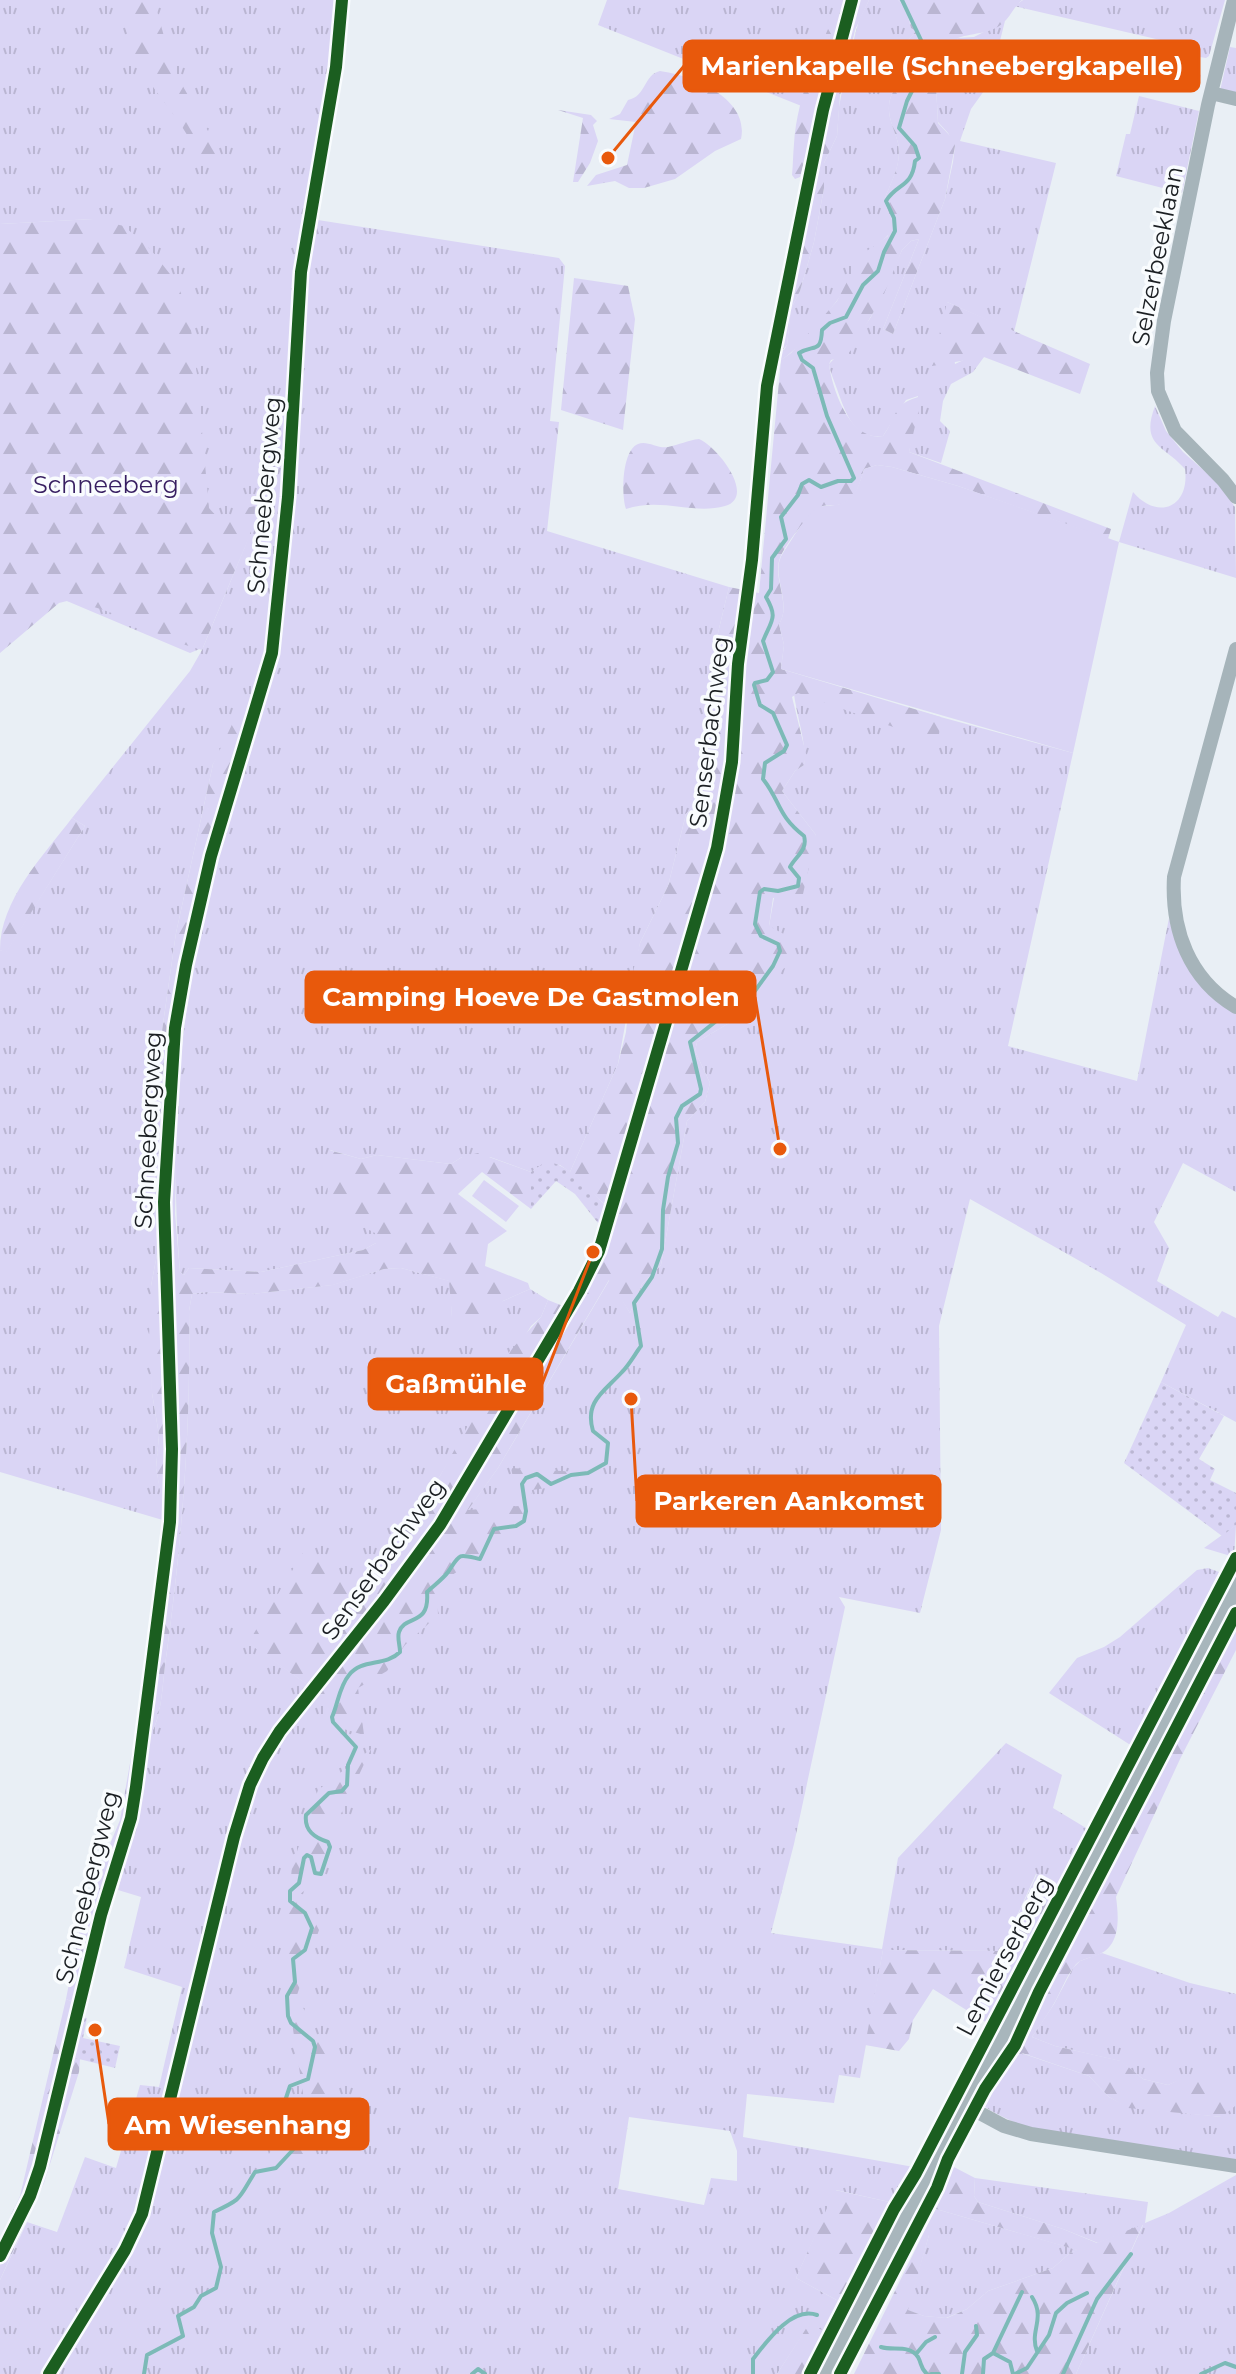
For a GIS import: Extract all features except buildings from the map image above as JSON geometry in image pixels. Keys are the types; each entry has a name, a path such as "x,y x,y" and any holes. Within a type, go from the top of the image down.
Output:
{"main road":[{"name":"Lemierserberg","path":"825,2374 1236,1586"}],"street":[{"name":"Schneebergweg","path":"0,2256 30,2196 40,2167 101,1915 131,1818 136,1787 170,1522 172,1449 164,1202 175,1028 211,856 272,653 288,497 301,272 336,67 342,0"},
{"name":"Senserbachweg","path":"49,2374 125,2250 142,2214 234,1837 250,1785 263,1758 280,1731 440,1525 579,1291 599,1251 717,848 724,814 732,762 738,664 752,560 767,386 819,125 852,0"},
{"name":"Selzerbeeklaan","path":"1234,0 1211,93 1164,321 1157,373 1158,391 1175,431 1235,493"},
{"path":"1211,93 1236,99"},
{"path":"1236,649 1174,877 1173,898 1187,957 1197,973 1236,1007"},
{"path":"965,2105 1004,2126 1031,2134 1236,2166"}],"green space":[{"path":"0,0 340,0 290,391 269,649 258,692 213,764 176,933 155,1080 150,1096 148,1130 155,1151 154,1208 158,1249 151,1286 152,1393 159,1435 156,1468 166,1521 0,1472 0,950 6,952 85,826 72,818 190,671 202,650 249,537 202,648 190,653 55,596 93,219 0,224"},
{"path":"120,0 154,0 180,81 223,158 222,168 218,170 201,157 133,60"},
{"path":"607,0 844,0 814,111 598,25"},
{"path":"841,0 845,0 800,177 795,179 792,175 793,152 800,107 811,70"},
{"path":"857,0 869,0 855,30 840,96 837,136 824,163 824,188 814,242 800,291 791,309 787,345 781,352 839,56"},
{"path":"869,0 898,0 905,6 911,28 917,30 906,43 904,67 899,71 889,106 899,158 885,198 890,216 889,231 887,237 861,259 840,297 818,325 781,360 778,350 784,350 787,345 791,309 800,291 814,242 824,188 824,163 837,136 846,69 859,20"},
{"path":"898,0 1022,0 1001,25 958,38 952,72 936,85 938,123 953,139 955,146 945,199 893,334 883,329 919,239 911,241 902,250 884,294 852,349 846,356 831,360 831,375 839,399 845,412 861,431 871,436 883,436 900,406 922,396 909,452 1111,529 1108,539 958,486 877,465 864,469 857,490 847,502 818,509 787,545 778,566 784,608 779,624 784,645 781,669 941,717 938,743 798,693 792,697 806,754 804,765 795,771 782,791 816,835 803,894 773,898 769,926 793,939 786,966 741,1016 697,1042 695,1051 710,1083 705,1102 687,1121 661,1265 642,1284 630,1313 609,1280 498,1468 468,1510 519,1506 511,1468 595,1473 575,1484 532,1490 524,1528 495,1552 455,1573 437,1588 438,1615 405,1645 387,1671 358,1688 364,1735 323,1723 326,1693 322,1695 248,1643 303,1553 359,1585 369,1581 427,1499 509,1352 541,1317 548,1300 573,1310 616,1215 570,1172 618,1064 640,943 668,886 686,814 699,799 712,718 717,637 729,587 759,593 781,360 791,353 837,301 861,255 888,236 889,213 885,198 899,158 889,106 899,71 904,67 906,43 916,31 911,28 905,6"},
{"path":"1023,0 1225,0 1209,56 1200,57 1195,73 1201,75 1199,82 1192,87 1161,79 1169,42 1014,6"},
{"path":"1005,21 989,84 971,109 960,141 1056,163 1014,332 947,302 955,364 970,357 984,357 973,372 951,384 943,401 940,421 950,431 941,463 909,452 918,396 906,400 883,436 864,433 847,415 829,364 871,317 902,250 911,241 919,239 883,329 893,334 945,199 953,162 955,146 938,122 936,85 954,55 958,38 974,37"},
{"path":"1230,47 1236,48 1236,95 1220,91"},
{"path":"660,71 702,83 728,101 741,124 741,139 715,151 675,179 644,188 629,188 615,181 587,186 596,175 627,165 636,122 609,119 620,114 628,100 639,94 650,77"},
{"path":"1139,96 1199,111 1182,193 1116,176"},
{"path":"558,110 591,115 597,121 593,125 598,141 590,163 578,182 573,182 583,118"},
{"name":"Schneeberg","path":"93,219 124,226 151,250 177,283 189,314 209,508 219,518 231,521 241,518 246,508 255,506 254,524 202,650 119,616 67,601 59,603 0,653 0,224"},
{"path":"318,220 559,258 565,266 550,421 559,422 547,531 729,587 717,637 712,718 699,799 686,814 668,886 640,943 618,1064 570,1172 560,1165 545,1163 531,1172 490,1157 462,1157 451,1164 377,1155 361,1159 330,1150 376,1233 376,1243 363,1250 261,1272 189,1268 184,1275 180,1272 176,1182 182,1045 195,955 205,911 265,702 281,631 306,270 313,223"},
{"path":"574,278 628,286 635,319 623,430 561,410"},
{"path":"947,302 1090,364 1080,394 984,357 932,366"},
{"path":"1155,406 1166,431 1183,452 1218,483 1235,507 1236,578 1119,542 1133,492 1152,506 1170,506 1182,493 1185,482 1185,469 1152,437 1150,429"},
{"path":"699,439 715,451 731,472 736,483 734,501 725,506 701,509 652,505 626,509 624,474 633,448 641,443 668,447"},
{"path":"877,465 958,486 1119,542 1073,753 781,669 784,645 779,624 784,607 779,561 813,511 847,501 855,492 864,469"},
{"path":"793,677 1073,753 1008,1046 1137,1081 1169,918 1174,937 1236,1012 1236,1192 1183,1163 1154,1222 1169,1248 1157,1281 1218,1317 1222,1311 1236,1318 1236,1422 1161,1382 1186,1325 970,1199 939,1326 941,1530 920,1613 839,1597 845,1607 794,1844 771,1933 882,1949 898,1858 1006,1743 1062,1775 1053,1808 1091,1831 1058,1886 1036,1874 1001,1951 883,1950 860,2078 839,2075 834,2103 747,2094 743,2137 914,2167 894,2203 836,2190 796,2278 844,2304 828,2333 809,2325 777,2374 0,2374 0,2280 27,2222 57,2232 85,2157 116,2168 140,2085 159,2087 182,1987 124,1968 141,1897 118,1890 133,1835 147,1740 159,1712 177,1571 192,1294 251,1294 332,1285 384,1269 401,1268 450,1281 452,1317 530,1289 548,1300 541,1317 531,1326 426,1499 369,1581 249,1643 322,1695 498,1468 610,1279 630,1313 642,1284 661,1265 687,1121 705,1102 710,1083 695,1051 697,1042 741,1016 769,926 774,898 816,835 782,791 795,771 804,765 805,755","holes":["629,2117 730,2131 737,2151 737,2181 711,2178 704,2205 618,2189"]},
{"path":"258,692 194,899 171,1005 161,1112 177,1114 175,1214 180,1272 184,1275 189,1268 261,1272 363,1250 376,1243 375,1233 327,1208 329,1150 361,1159 377,1155 451,1164 478,1153 531,1172 531,1209 482,1172 458,1194 507,1231 488,1244 485,1266 528,1283 530,1289 503,1301 480,1326 452,1317 449,1281 401,1268 384,1269 333,1285 251,1294 192,1294 189,1311 187,1442 177,1571 161,1701 147,1740 164,1514 156,1468 159,1435 152,1393 149,1339 151,1286 158,1249 154,1208 155,1151 148,1130 150,1096 155,1080 176,933 213,764 239,710"},
{"path":"72,818 85,826 6,953 0,950 7,914 15,896 36,863"},
{"path":"545,1162 571,1172 608,1208 598,1223 575,1194 556,1181 531,1209 531,1172"},
{"path":"484,1180 519,1206 506,1222 472,1196"},
{"path":"1161,1382 1224,1416 1199,1459 1215,1469 1210,1480 1236,1493 1236,1525 1222,1536 1124,1463"},
{"path":"1236,1525 1234,1557 1204,1548"},
{"path":"1208,1568 1219,1572 1132,1746 1049,1693 1077,1658 1120,1637 1197,1570"},
{"path":"1236,1624 1236,1650 1181,1757 1116,1897 1118,1923 1114,1940 1103,1952 1076,1964 1032,2037 1055,2046 1121,2061 1143,2079 1168,2085 1185,2077 1215,2084 1235,2106 1222,2117 1128,2108 1109,2097 1089,2076 1022,2053 1002,2073 1110,1859"},
{"path":"371,1749 334,1829 319,1880 300,1894 319,1930 297,1995 330,2064 326,2102 309,2119 316,2164 267,2157 304,2099 283,1966 292,1866 318,1790"},
{"path":"132,1752 135,1757 128,1815 76,2003 66,1999 84,1907 120,1820"},
{"path":"1037,1874 1058,1886 987,2023 933,1989 913,2020 909,2039 899,2051 865,2045 883,1950 1001,1951"},
{"path":"1102,1953 1190,1983 1236,1994 1236,2166 1104,2148 1070,2140 1008,2120 982,2105 1002,2073 1021,2053 1089,2076 1109,2097 1128,2107 1222,2117 1185,2078 1168,2085 1143,2079 1120,2061 1055,2046 1032,2037 1073,1968 1080,1961"},
{"path":"66,1999 76,2003 64,2055 80,2059 79,2072 44,2183 0,2280 0,2238 20,2196"},
{"path":"82,2017 87,2018 83,2038 120,2046 115,2068 71,2057"},
{"path":"952,2166 975,2178 974,2196 978,2202 1097,2243 1143,2224 1076,2374 854,2374 929,2222 929,2235 908,2310 924,2316 947,2318 967,2309 988,2291 1053,2268 1077,2250 936,2209"},
{"path":"1236,2175 1236,2374 1076,2374 1143,2225 1098,2243 978,2202 974,2196 975,2178 1148,2202 1145,2223"},
{"path":"835,2190 894,2203 844,2304 796,2278"},
{"path":"936,2209 1078,2250 1053,2268 988,2291 967,2309 946,2318 924,2316 907,2310 929,2235 929,2222"},
{"path":"809,2324 828,2333 807,2374 777,2374"}],"waterway":[{"path":"144,2374 147,2355 183,2336 178,2316 194,2307 201,2296 216,2288 221,2267 212,2233 214,2212 239,2197 255,2172 276,2168 302,2140 301,2127 287,2114 285,2101 290,2086 308,2079 315,2047 313,2041 291,2023 287,1996 295,1982 293,1959 305,1950 312,1928 305,1913 290,1901 290,1891 299,1883 304,1858 307,1855 311,1857 315,1873 321,1874 330,1847 328,1842 309,1830 306,1815 329,1793 342,1791 347,1785 348,1765 356,1747 332,1717 343,1685 360,1666 388,1660 400,1652 398,1634 402,1627 421,1615 427,1603 427,1592 446,1575 460,1556 480,1559 494,1529 516,1526 524,1521 526,1511 522,1484 526,1478 537,1474 551,1484 571,1475 588,1473 606,1463 608,1443 593,1431 591,1412 598,1397 625,1369 641,1346 634,1303 652,1277 662,1249 663,1210 678,1143 676,1118 682,1106 700,1094 701,1089 690,1042 730,1010 744,1006 780,951 778,944 761,936 755,924 760,892 798,886 799,878 790,867 805,841 784,815 763,779 765,763 784,751 787,745 773,713 760,705 754,685 767,680 773,672 763,641 772,619 766,597 771,589 772,558 786,539 781,517 798,495 802,484 809,480 821,487 854,478 827,416 813,368 802,360 799,353 816,347 822,330 846,317 863,285 878,271 895,231 894,218 886,201 911,176 915,161 919,158 915,146 899,128 915,85 909,73 921,40 902,0"},
{"path":"1063,2374 1097,2299 1131,2254"},
{"path":"993,2353 1022,2292"},
{"path":"1015,2374 1027,2368 1049,2335 1056,2313 1067,2303 1087,2293"},
{"path":"1032,2297 1038,2312 1037,2351"},
{"path":"753,2374 753,2359 781,2327 798,2316 817,2315"},
{"path":"962,2374 965,2352 977,2335 976,2326"},
{"path":"916,2354 935,2337"},
{"path":"881,2347 906,2349 914,2353 927,2374"},
{"path":"983,2374 984,2359 993,2353 1010,2362 1013,2374"},
{"path":"1201,2374 1225,2363 1236,2367"},
{"path":"472,2374 478,2369 485,2374"},
{"path":"931,2374 939,2374"}],"cycle path":[{"path":"0,2256 30,2196 40,2167 101,1915 131,1818 136,1787 170,1522 172,1449 164,1202 175,1028 211,856 272,653 288,497 301,272 336,67 342,0"},
{"path":"49,2374 125,2250 142,2214 234,1837 250,1785 263,1758 280,1731 440,1525 579,1291 599,1251 717,848 732,762 738,664 752,560 767,386 823,110 852,0"},
{"path":"810,2374 1236,1558"},
{"path":"840,2374 937,2188 948,2159 985,2089 1015,2045 1039,1992 1236,1613"}],"place":[{"name":"Marienkapelle (Schneebergkapelle)","path":"608,158"},
{"name":"Camping Hoeve De Gastmolen","path":"780,1149"},
{"name":"Gaßmühle","path":"593,1252"},
{"name":"Parkeren Aankomst","path":"631,1399"},
{"name":"Am Wiesenhang","path":"95,2030"}]}
